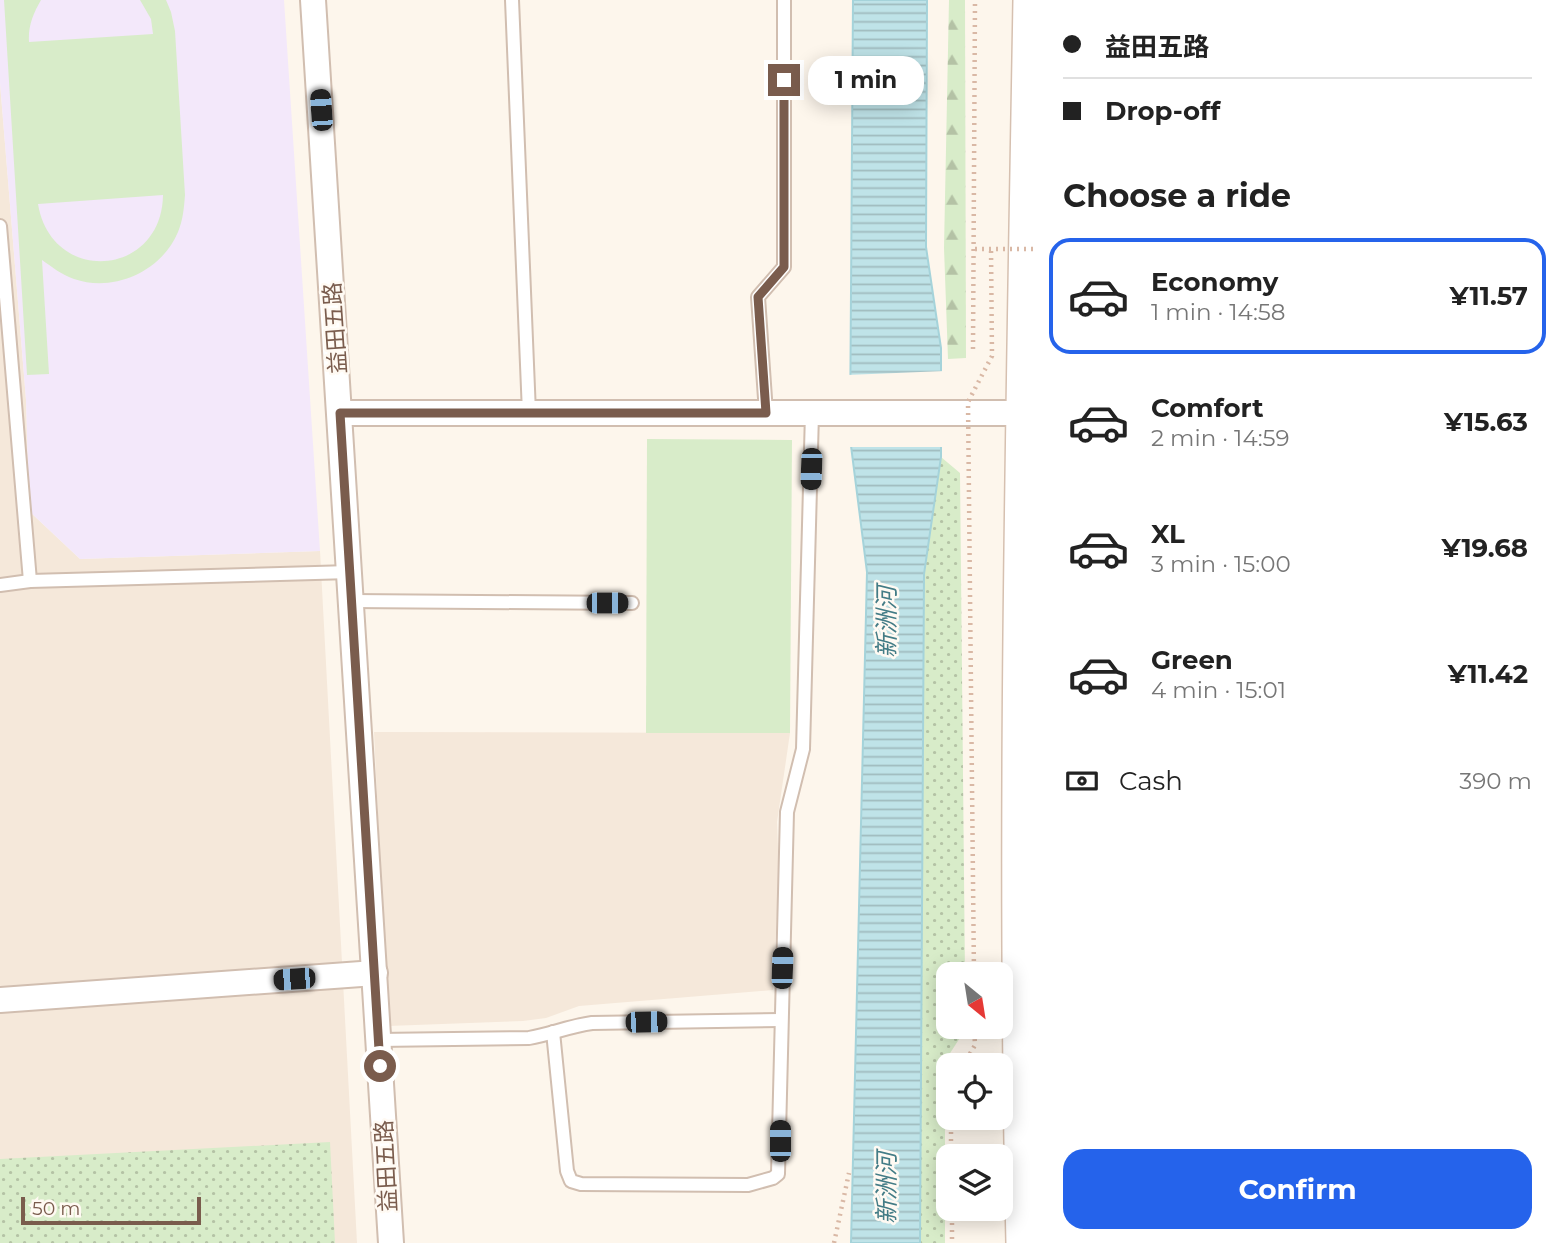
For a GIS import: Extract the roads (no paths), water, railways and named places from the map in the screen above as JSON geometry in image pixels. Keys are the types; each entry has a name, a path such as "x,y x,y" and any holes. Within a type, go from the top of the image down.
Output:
{"main road":[{"path":"1024,1243 1020,1011 1024,413 1031,0"}],"street":[{"name":"益田五路","path":"313,0 391,1243"},
{"path":"340,413 1024,413"},
{"path":"0,1000 374,973"}],"lane":[{"path":"512,0 529,413"},
{"path":"766,413 758,297 784,267 784,0"},
{"path":"0,226 30,581"},
{"path":"553,1032 567,1171 572,1181 581,1184 748,1185 778,1174 787,812 803,748 813,413"},
{"path":"0,585 30,581 350,572"},
{"path":"352,601 632,603"},
{"path":"378,1040 529,1038 565,1027 592,1023 781,1020"}],"water":[{"name":"新洲河","path":"853,0 927,0 926,247 941,348 941,457 924,574 920,1243 851,1243 867,572 850,438"}]}
